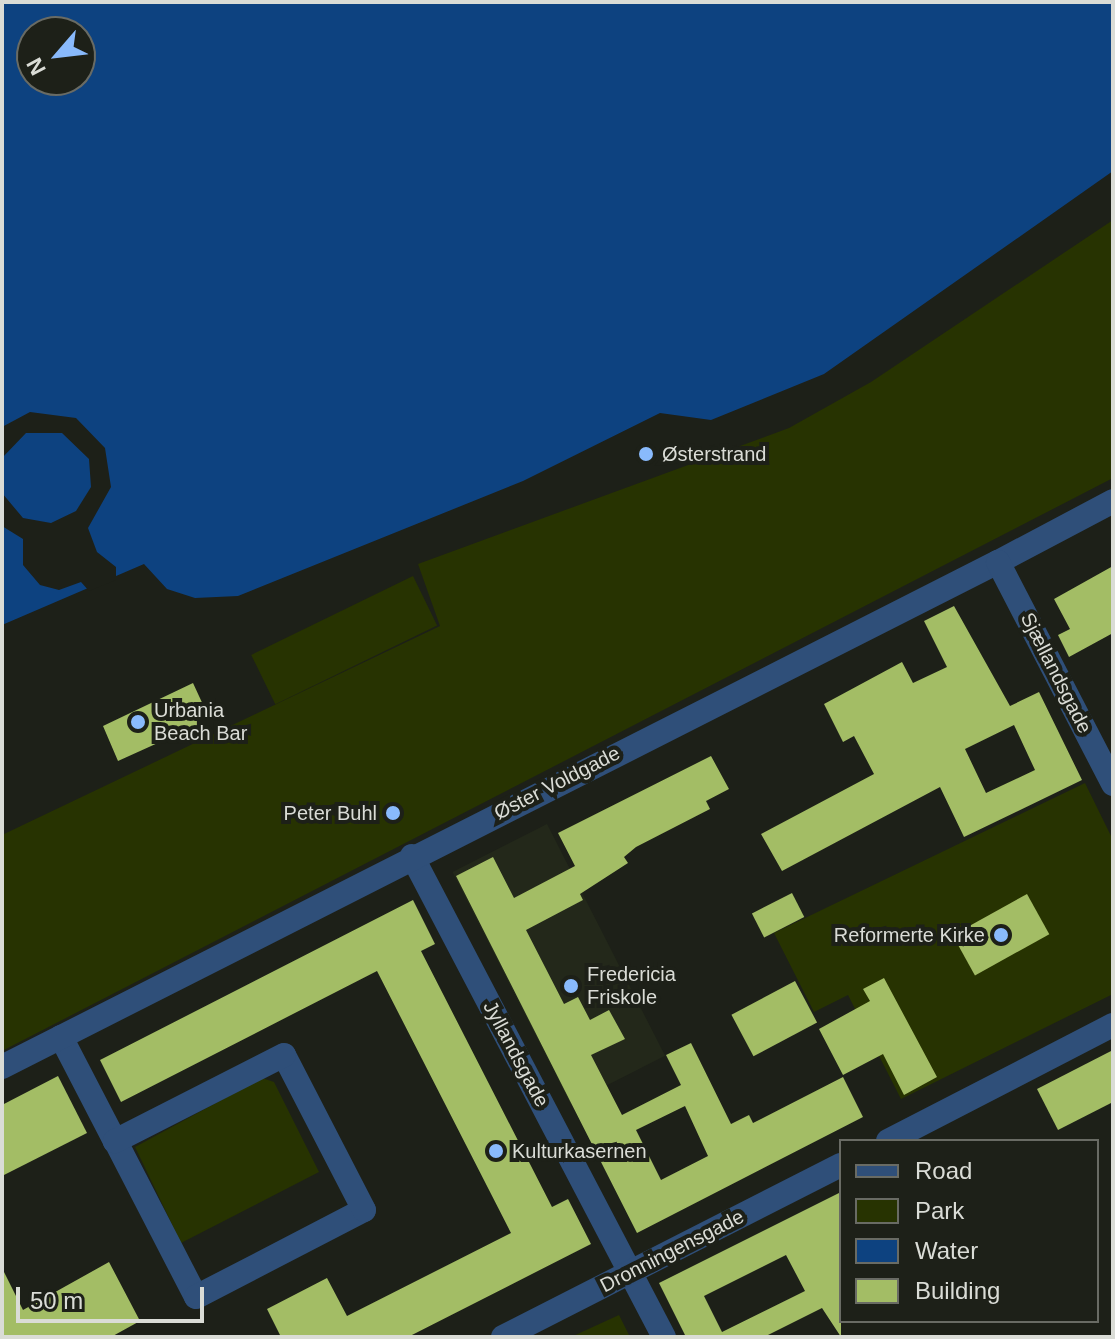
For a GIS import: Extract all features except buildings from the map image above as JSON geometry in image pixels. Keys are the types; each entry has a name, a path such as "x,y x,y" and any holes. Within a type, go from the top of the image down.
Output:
{"street":[{"name":"Øster Voldgade","path":"2,1067 1113,501"},
{"name":"Sjællandsgade","path":"998,562 1113,784"},
{"name":"Jyllandsgade","path":"412,856 664,1337"},
{"path":"892,1139 1113,1025"},
{"path":"61,1037 115,1141 196,1297 364,1210 284,1055 115,1141"},
{"name":"Dronningensgade","path":"503,1337 839,1166"}],"shaded area":[{"name":"Fredericia Friskole","path":"547,824 665,1056 571,1104 453,872"}],"green space":[{"path":"1113,220 1113,478 2,1051 2,835 440,626 418,564 789,428 871,382"},
{"path":"413,576 437,625 275,704 251,655"},
{"path":"1085,783 1113,840 1113,994 901,1099 848,995 814,1012 774,933"},
{"path":"262,1078 274,1082 319,1172 181,1243 135,1147"},
{"path":"619,1315 630,1337 571,1337"}],"water":[{"path":"2,2 1113,2 1113,171 824,374 711,420 660,413 523,481 238,596 195,598 167,589 144,564 2,625"}],"pier":[{"path":"30,412 76,418 105,448 111,487 88,528 97,552 116,567 116,580 89,591 81,582 59,590 40,585 23,565 23,539 2,526 2,493 23,518 51,523 76,511 91,487 89,459 62,433 26,433 2,458 2,427"}],"place":[{"name":"Østerstrand","path":"646,454"},
{"name":"Urbania Beach Bar","path":"138,722"},
{"name":"Peter Buhl","path":"393,813"},
{"name":"Reformerte Kirke","path":"1001,935"},
{"name":"Fredericia Friskole","path":"571,986"},
{"name":"Kulturkasernen","path":"496,1151"}]}
